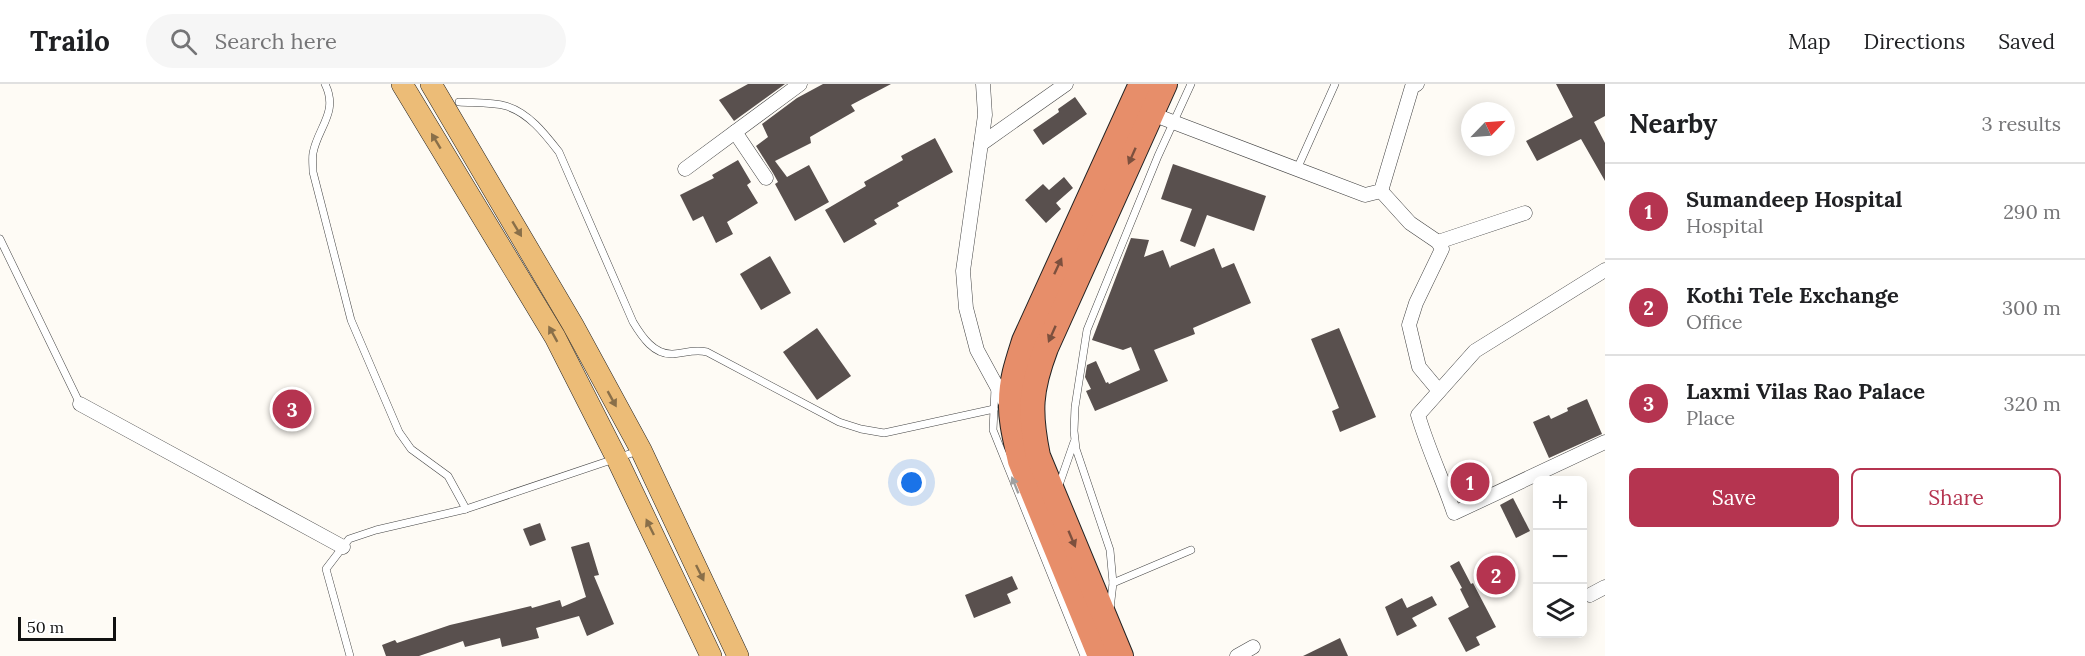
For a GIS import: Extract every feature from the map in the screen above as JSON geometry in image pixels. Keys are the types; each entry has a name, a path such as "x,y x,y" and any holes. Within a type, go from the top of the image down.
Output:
{"highway":[{"path":"1100,656 1020,461 1011,401 1016,366 1024,341 1142,84"},
{"path":"1013,418 1031,399 1036,374 1163,118 1165,84"},
{"path":"1013,418 1038,456 1121,656"}],"main road":[{"path":"402,84 555,338 617,459 711,656"},
{"path":"431,84 573,325 640,450 738,656"}],"street":[{"path":"685,169 800,84"},
{"path":"983,84 985,115 963,271 966,308 978,350 1013,418"},
{"path":"981,144 1066,84"},
{"path":"1381,192 1412,87 1417,84"},
{"path":"1163,118 1365,195 1381,192"},
{"path":"735,132 766,178"},
{"path":"1381,192 1410,224 1438,242 1442,249 1416,303 1409,325 1419,367 1439,391"},
{"path":"1438,242 1525,213"},
{"path":"1605,270 1475,351 1418,415 1454,513 1605,442"},
{"path":"80,404 343,547"},
{"path":"1590,595 1605,586"},
{"path":"1237,656 1253,647"}],"lane":[{"path":"325,84 329,94 330,111 314,153 313,172 351,320 399,432 411,449 448,477 466,509"},
{"path":"1109,626 1113,583 1110,550 1079,459 1075,439 1075,407 1087,330 1163,118 1191,84"},
{"path":"1297,169 1335,84"},
{"path":"459,102 505,106 519,112 540,129 553,144 559,152 633,322 642,337 653,347 673,354 696,349 707,352 839,422 861,429 884,433 1013,418"},
{"path":"0,239 80,404"},
{"path":"995,384 1013,418"},
{"path":"1013,418 993,430 1084,656"},
{"path":"1055,497 1075,439"},
{"path":"350,656 326,569 350,539 376,530 466,509 640,450"},
{"path":"1113,583 1191,550"}],"building":[{"path":"748,84 785,84 734,121 719,100"},
{"path":"823,84 891,84 851,105 855,111 810,137 811,143 775,161 787,177 809,165 829,202 795,221 775,184 778,182 756,146 768,137 762,124 797,98"},
{"path":"1556,84 1605,84 1605,116 1594,122 1605,143 1605,181 1581,139 1537,161 1526,141 1573,117"},
{"path":"1075,97 1087,114 1043,145 1033,130 1059,112 1058,109"},
{"path":"935,138 953,172 897,203 899,206 874,220 877,224 844,243 825,210 866,186 864,182 903,160 901,156"},
{"path":"738,160 751,182 747,185 758,203 727,222 733,234 716,243 703,216 693,221 680,195 714,178 712,175"},
{"path":"1173,164 1266,196 1254,231 1207,215 1195,247 1180,241 1192,209 1161,199"},
{"path":"1064,177 1073,188 1056,203 1061,209 1046,223 1025,200 1043,184 1049,190"},
{"path":"1131,238 1149,240 1144,257 1163,250 1170,268 1214,248 1222,268 1234,263 1251,303 1193,328 1195,334 1154,350 1168,381 1095,411 1086,391 1091,389 1085,377 1087,365 1096,361 1106,383 1109,384 1140,370 1131,347 1123,350 1092,340"},
{"path":"770,256 791,293 761,310 740,274"},
{"path":"817,328 851,376 817,400 783,352"},
{"path":"1339,328 1376,417 1340,432 1332,411 1339,408 1311,339"},
{"path":"1587,399 1602,434 1549,458 1533,422 1549,415 1551,419 1568,411 1567,408"},
{"path":"1482,467 1491,486 1459,501 1452,480"},
{"path":"1513,498 1530,531 1516,538 1500,505"},
{"path":"540,523 546,540 530,546 523,529"},
{"path":"589,542 599,575 594,576 614,624 587,636 579,616 536,628 539,638 502,647 500,638 465,647 463,641 419,656 386,656 382,645 395,640 397,643 450,625 560,600 562,607 586,597 571,547"},
{"path":"1459,561 1496,627 1476,637 1480,645 1466,652 1448,618 1469,607 1450,566"},
{"path":"1012,576 1018,589 1007,594 1011,603 974,618 965,595"},
{"path":"1432,596 1437,605 1412,618 1417,626 1397,636 1385,607 1402,598 1407,608"},
{"path":"1340,638 1348,656 1303,656"}],"place":[{"name":"Laxmi Vilas Rao Palace","path":"292,409"},
{"name":"Sumandeep Hospital","path":"1470,482"},
{"name":"Kothi Tele Exchange","path":"1496,575"}]}
